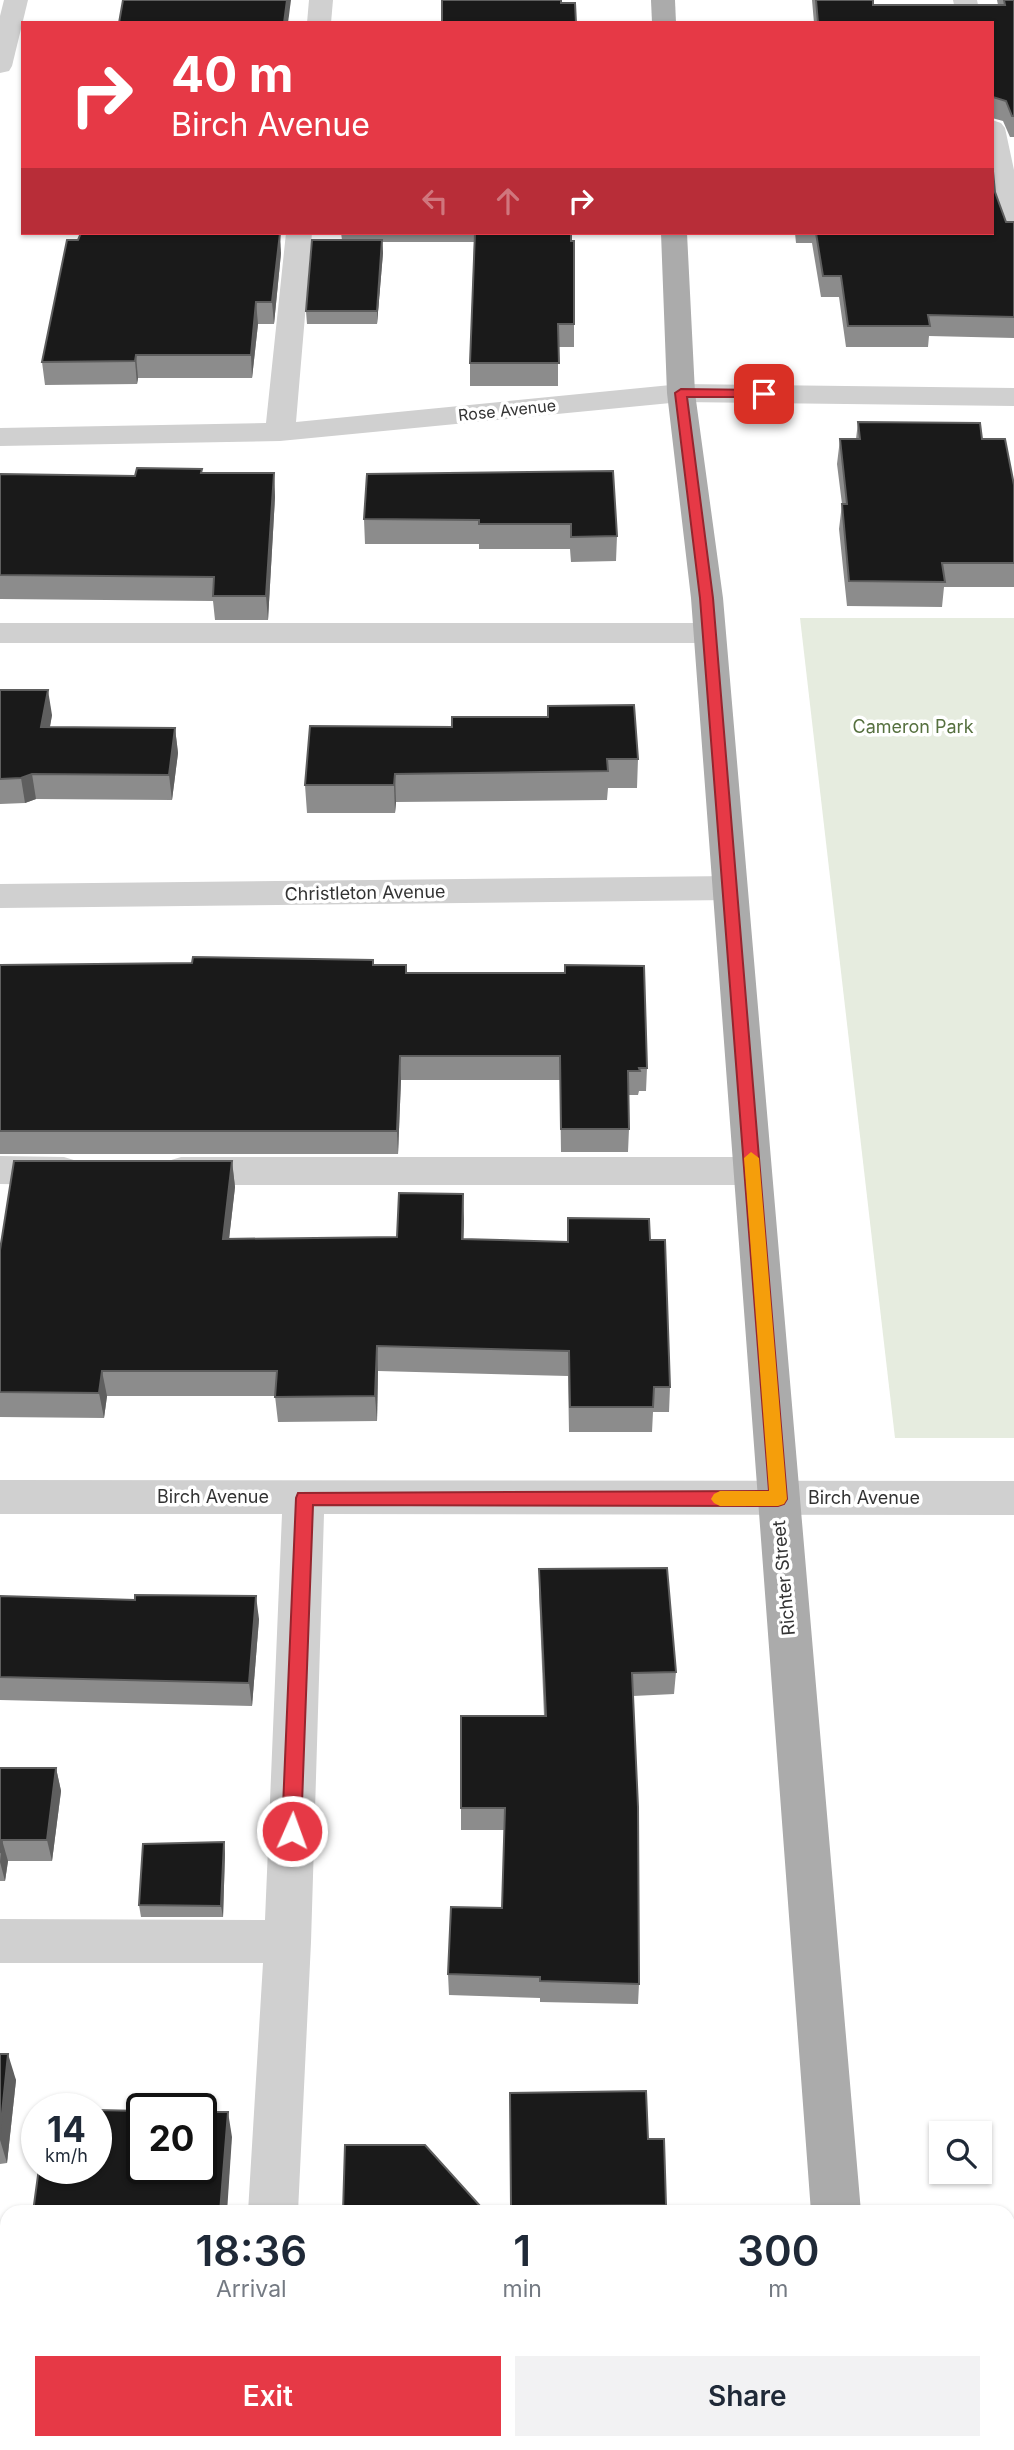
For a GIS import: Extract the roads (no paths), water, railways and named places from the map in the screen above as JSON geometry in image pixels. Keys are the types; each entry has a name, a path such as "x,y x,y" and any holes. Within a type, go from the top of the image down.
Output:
{"main road":[{"path":"663,0 664,21"},
{"name":"Richter Street","path":"674,235 681,393 709,633 835,2205"}],"street":[{"path":"0,66 16,0"},
{"path":"319,21 321,0"},
{"path":"965,0 970,21"},
{"path":"994,137 1014,232"},
{"path":"279,432 299,235"},
{"name":"Rose Avenue","path":"0,437 279,432 681,393 1014,397"},
{"path":"0,633 709,633"},
{"name":"Christleton Avenue","path":"0,895 730,888"},
{"path":"0,1170 97,1171"},
{"path":"153,1171 752,1171"},
{"name":"Birch Avenue","path":"0,1497 1014,1498"},
{"path":"273,2205 288,1942 304,1498"},
{"path":"0,1941 288,1942"}],"park label":[{"name":"Cameron Park","path":"913,727"}]}
